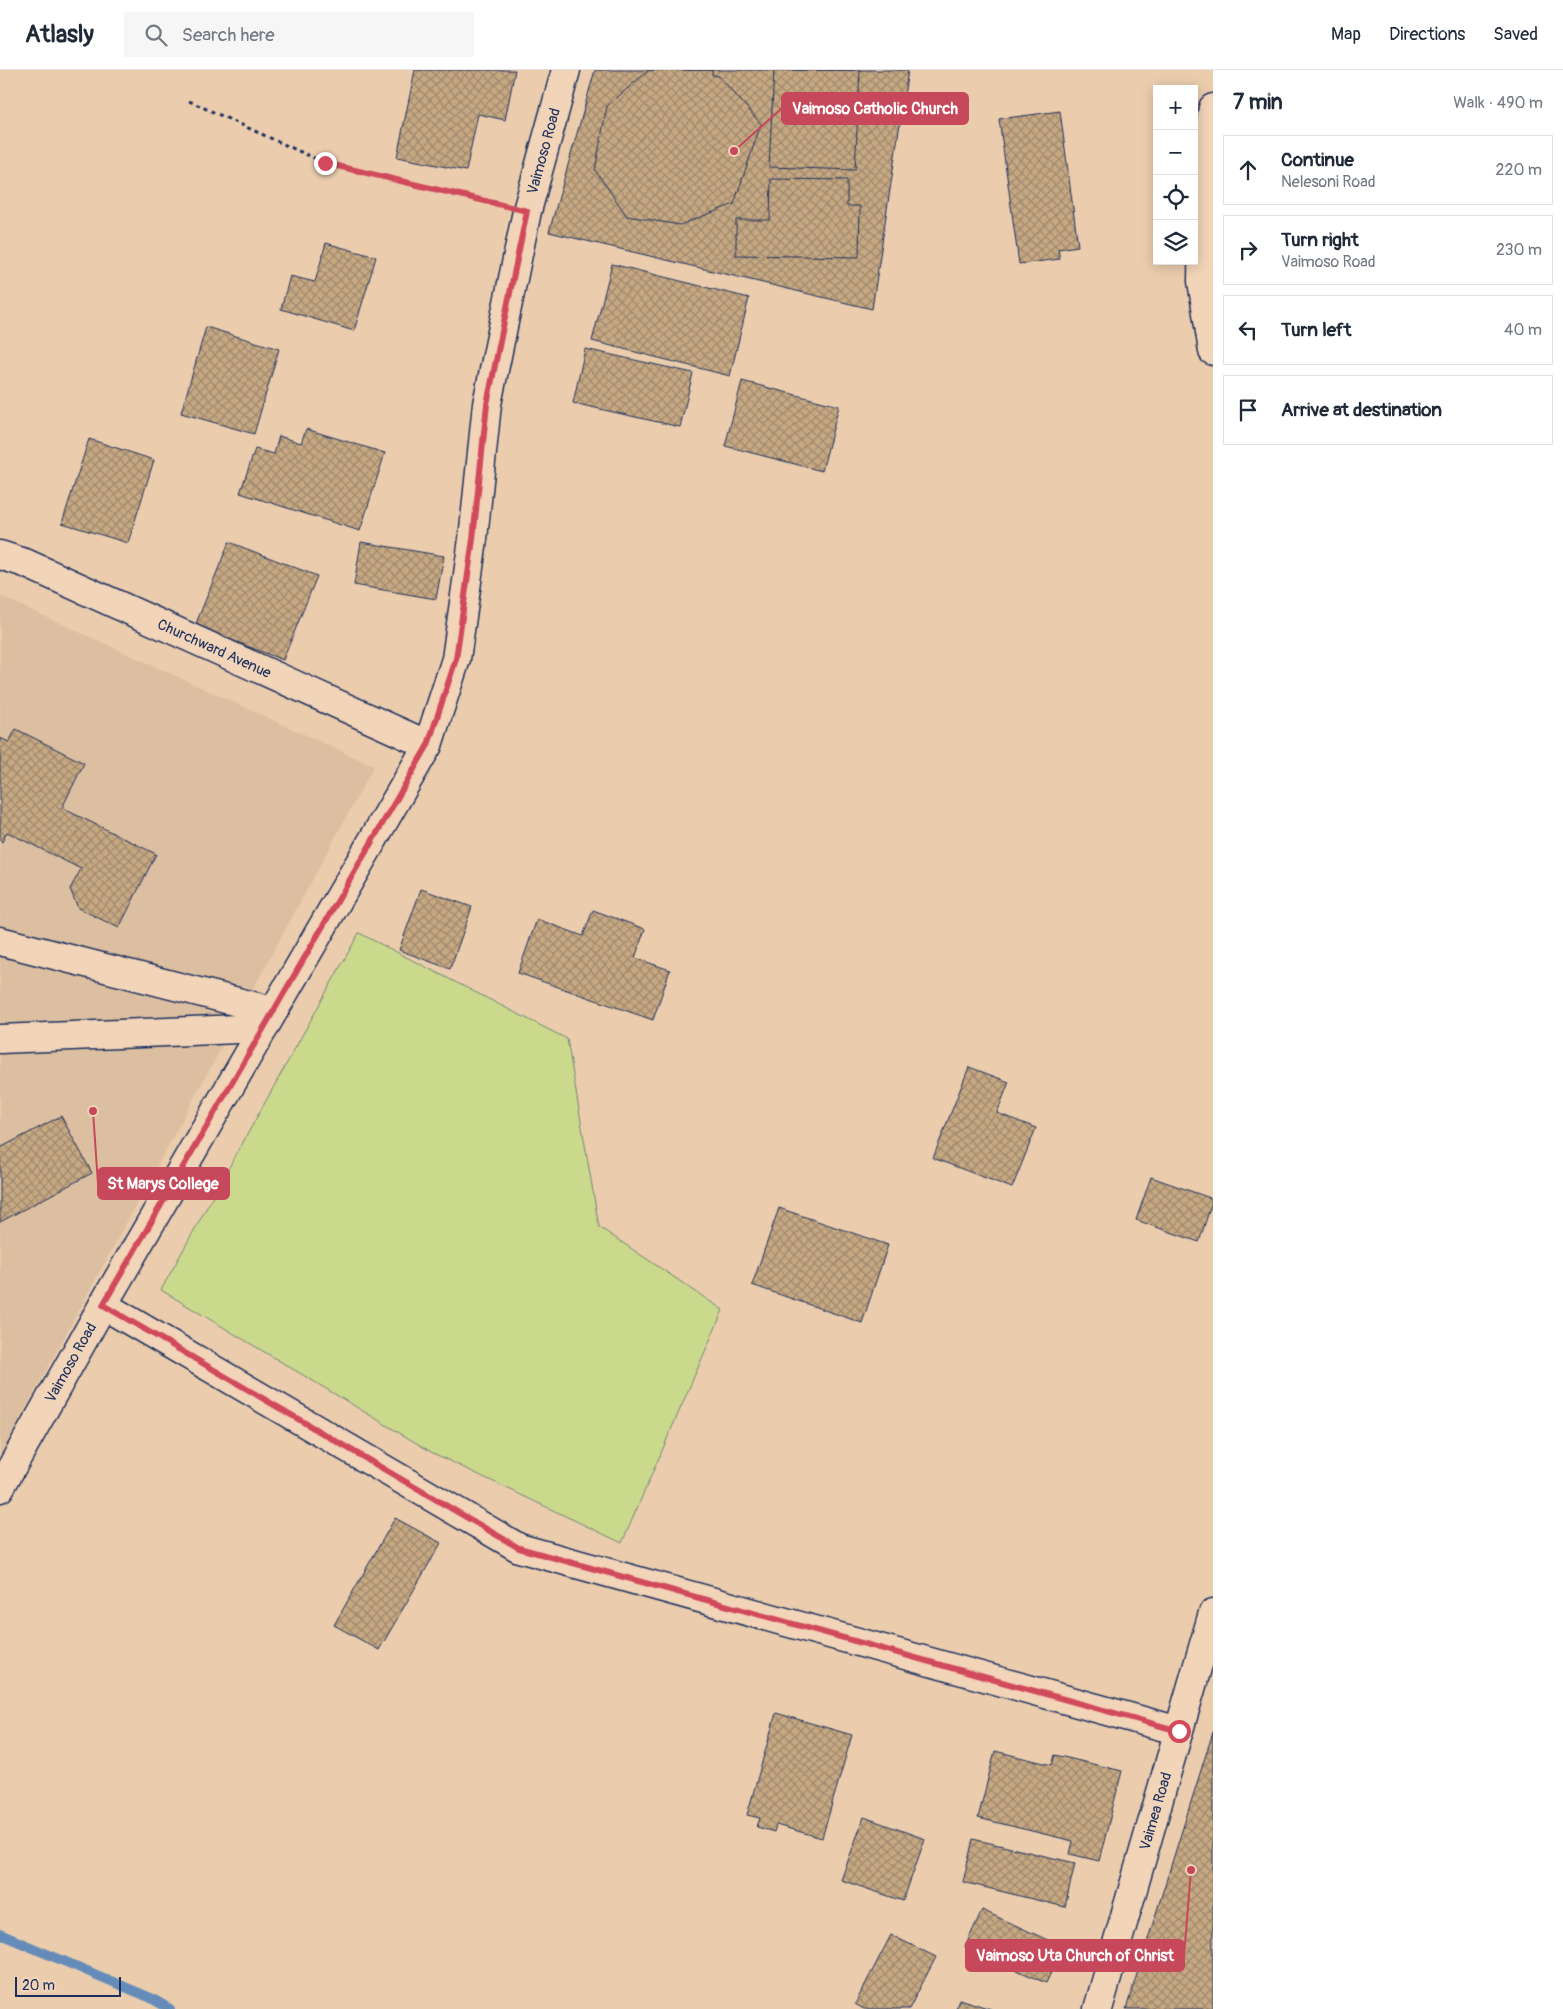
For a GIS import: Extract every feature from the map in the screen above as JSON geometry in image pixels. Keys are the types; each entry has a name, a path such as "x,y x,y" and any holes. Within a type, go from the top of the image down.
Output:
{"street":[{"name":"Vaimoso Road","path":"0,1488 103,1305 428,745 456,659 473,539 487,404 527,211 566,70"},
{"path":"1213,108 1204,159 1202,281 1213,351"},
{"name":"Churchward Avenue","path":"0,555 25,563 428,745"},
{"path":"0,942 268,1020"},
{"path":"0,1040 268,1020"},
{"path":"103,1305 519,1548 1179,1731"},
{"name":"Vaimea Road","path":"1098,2009 1179,1731 1202,1689 1213,1614"}],"path":[{"path":"189,101 325,163 527,211"}],"shaded area":[{"path":"0,596 374,766 0,1456"}],"green space":[{"path":"359,933 567,1039 599,1227 723,1310 622,1543 433,1453 161,1290"}],"building":[{"path":"415,70 515,70 505,120 478,114 466,171 397,157"},
{"path":"595,70 908,70 872,309 549,232"},
{"path":"649,70 712,70 712,75 719,76 761,124 734,204 680,225 627,216 595,170 607,106"},
{"path":"774,70 860,70 855,170 769,167"},
{"path":"1060,111 1078,246 1058,249 1060,259 1019,264 999,119"},
{"path":"771,179 847,180 847,206 860,206 859,257 736,255 736,220 770,220"},
{"path":"326,243 376,257 354,331 281,309 290,276 315,282"},
{"path":"612,264 749,298 730,376 592,341"},
{"path":"206,327 279,349 254,434 181,413"},
{"path":"585,349 693,373 680,427 573,403"},
{"path":"742,381 839,406 822,471 725,446"},
{"path":"306,429 385,453 360,531 240,493 255,449 274,454 279,436 301,443"},
{"path":"89,439 154,460 128,543 62,523"},
{"path":"229,542 317,576 283,660 195,626"},
{"path":"361,542 444,556 436,599 354,585"},
{"path":"16,729 84,763 62,808 156,854 119,928 78,908 70,889 81,869 7,832 2,842 0,841 0,738 9,742"},
{"path":"421,889 472,907 450,969 399,950"},
{"path":"593,910 645,929 635,958 670,970 653,1020 518,973 537,919 583,936"},
{"path":"969,1067 1009,1082 997,1113 1036,1128 1012,1188 933,1158"},
{"path":"61,1116 92,1173 0,1222 0,1148"},
{"path":"1151,1177 1213,1199 1199,1242 1136,1220"},
{"path":"779,1208 888,1245 862,1323 752,1285"},
{"path":"395,1518 441,1543 379,1650 334,1625"},
{"path":"776,1713 852,1735 822,1838 776,1825 774,1832 757,1827 760,1818 747,1815"},
{"path":"1213,1732 1213,2009 1126,2009"},
{"path":"995,1751 1052,1765 1055,1755 1122,1771 1099,1861 1070,1854 1073,1841 978,1818"},
{"path":"864,1817 925,1839 903,1901 841,1880"},
{"path":"973,1839 1075,1863 1065,1907 963,1882"},
{"path":"982,1910 1063,1947 1046,1983 965,1947"},
{"path":"891,1935 936,1957 909,2009 864,2009 855,2004"},
{"path":"959,1999 991,2009 956,2009"}],"waterway":[{"path":"0,1934 151,1998 170,2009"}],"place":[{"name":"Vaimoso Catholic Church","path":"734,151"},
{"name":"St Marys College","path":"93,1111"},
{"name":"Vaimoso Uta Church of Christ","path":"1191,1870"}],"route":[{"path":"325,163 527,211 487,404 473,539 456,659 428,745 103,1305 519,1548 1179,1731"}]}
